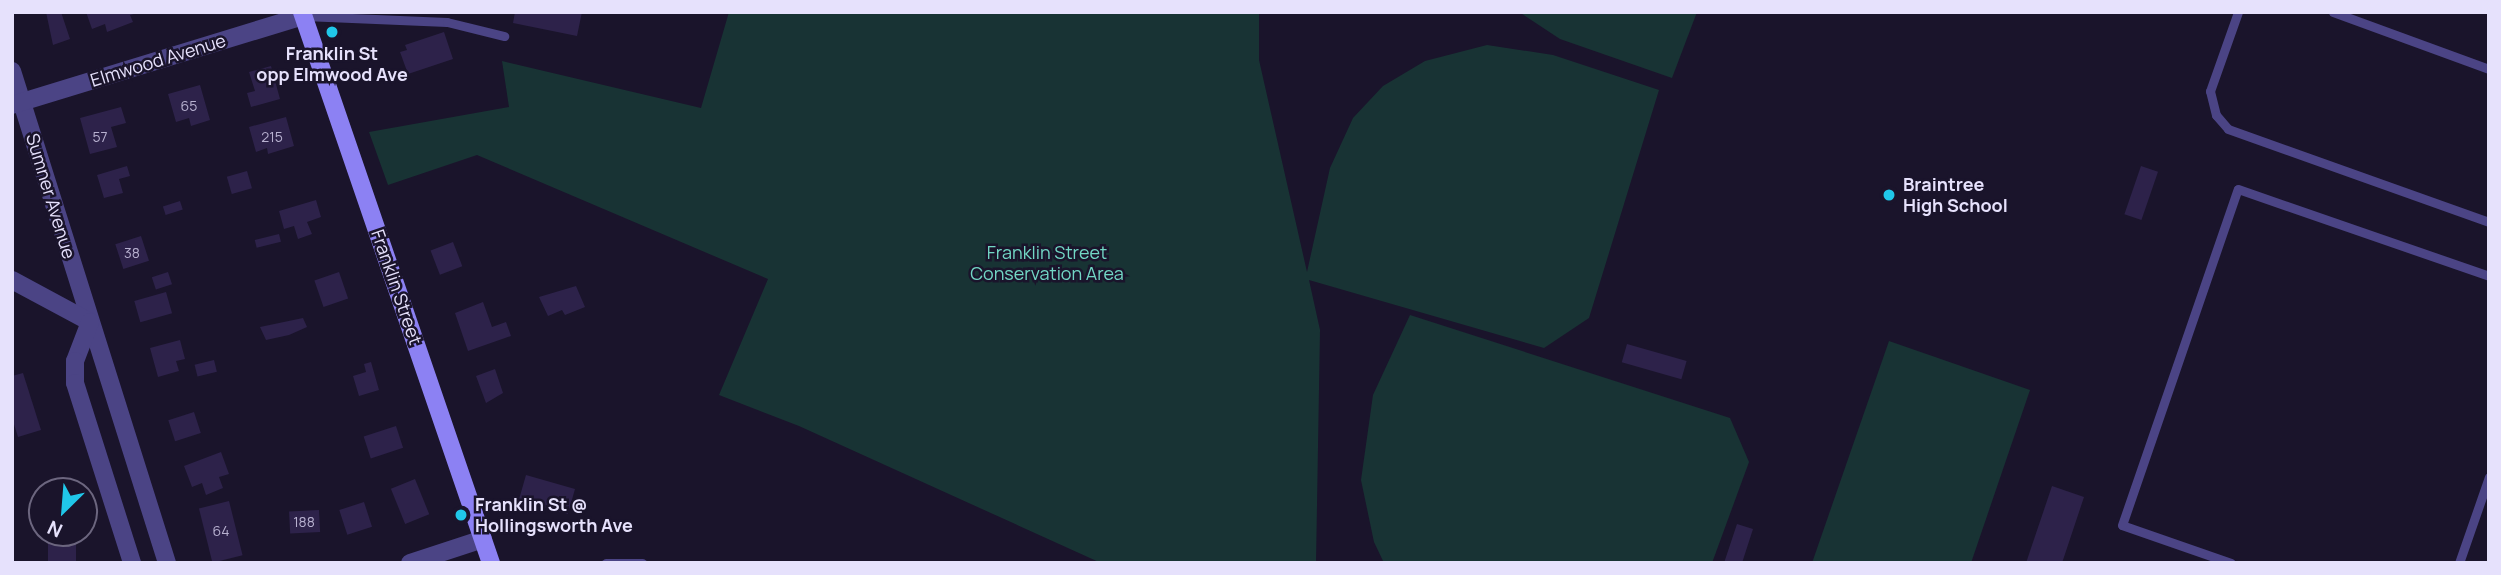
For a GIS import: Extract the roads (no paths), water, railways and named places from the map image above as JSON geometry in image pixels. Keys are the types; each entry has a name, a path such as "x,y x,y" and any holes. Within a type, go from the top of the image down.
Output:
{"main road":[{"name":"Franklin Street","path":"303,14 491,563"}],"street":[{"name":"Elmwood Avenue","path":"17,103 303,14"},
{"name":"Sumner Avenue","path":"12,71 17,103 167,563"},
{"path":"12,280 90,322 75,361 75,383 132,563"},
{"path":"410,563 483,539"}],"lane":[{"path":"2238,12 2210,91 2216,115 2228,129 2489,222"},
{"path":"2333,12 2489,69"},
{"path":"303,14 447,22 504,36"},
{"path":"2231,563 2122,525 2238,189 2489,276"},
{"path":"2459,563 2488,484"},
{"path":"606,563 642,563"}],"place":[{"name":"Franklin St opp Elmwood Ave","path":"332,32"},
{"name":"Braintree High School","path":"1889,195"},
{"name":"Franklin St @ Hollingsworth Ave","path":"461,515"}],"park label":[{"name":"Franklin Street Conservation Area","path":"1047,263"}]}
